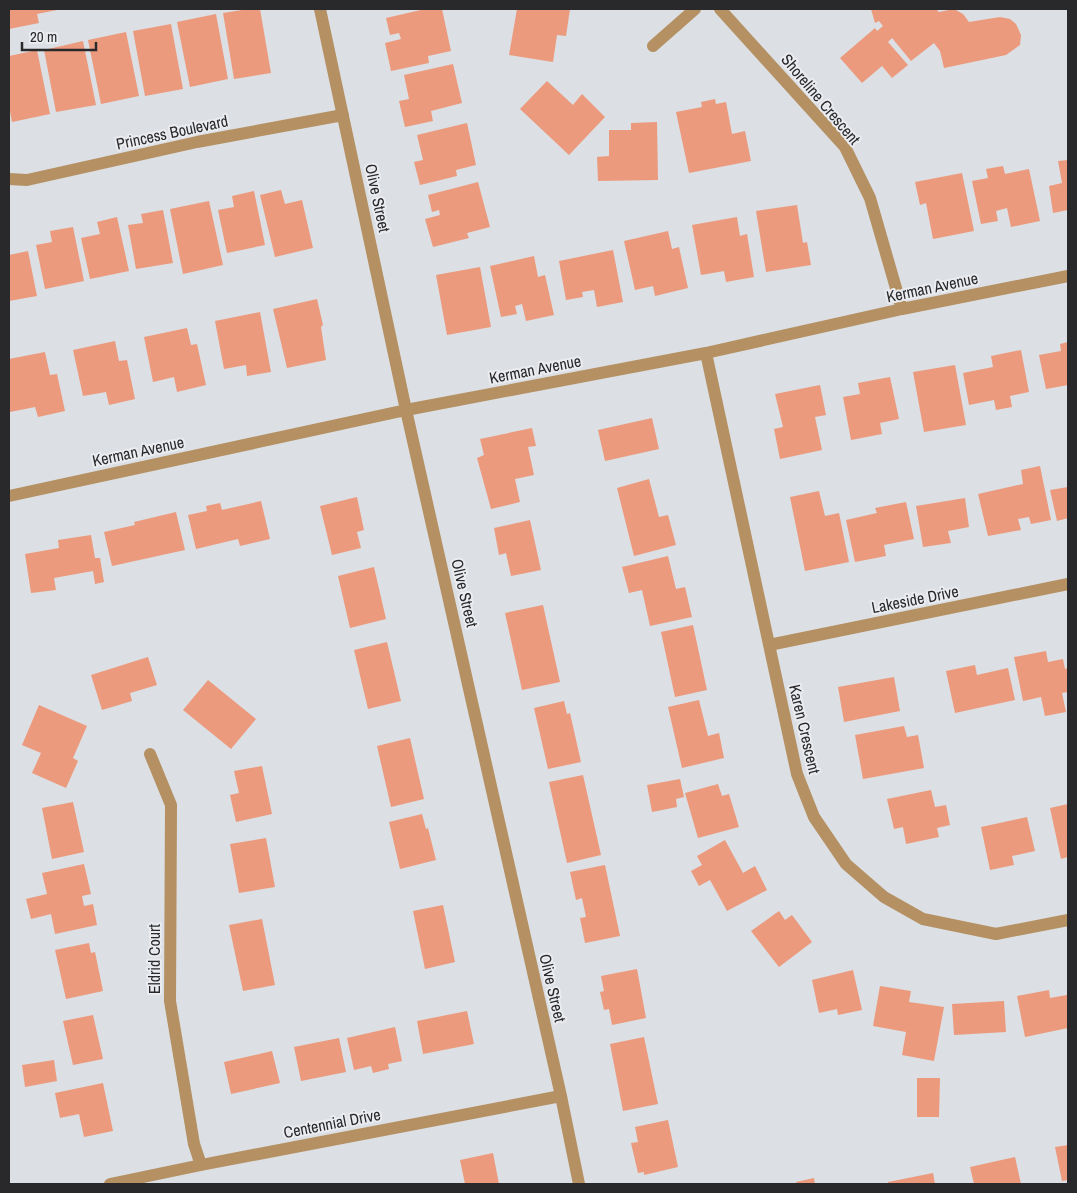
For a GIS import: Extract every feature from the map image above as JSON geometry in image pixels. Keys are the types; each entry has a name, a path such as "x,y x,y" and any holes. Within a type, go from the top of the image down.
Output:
{"street":[{"name":"Olive Street","path":"320,9 406,410 561,1096 579,1184"},
{"path":"653,46 695,9"},
{"name":"Shoreline Crescent","path":"720,9 844,147 870,198 902,309"},
{"name":"Princess Boulevard","path":"9,179 27,180 197,142 343,115"},
{"name":"Kerman Avenue","path":"9,496 406,410 706,353 902,309 1068,276"},
{"name":"Karen Crescent","path":"706,353 797,774 814,817 846,864 884,897 923,920 996,934 1068,920"},
{"name":"Lakeside Drive","path":"769,645 1068,584"},
{"name":"Eldrid Court","path":"150,754 172,805 170,1001 194,1144 201,1165"},
{"name":"Centennial Drive","path":"110,1184 561,1096"}],"building":[{"path":"9,9 57,10 37,14 39,23 9,29"},
{"path":"260,9 271,73 234,79 223,13"},
{"path":"425,9 442,9 451,51 428,56 429,63 391,71 385,43 401,39 399,33 390,35 386,18"},
{"path":"517,9 570,9 566,36 557,35 553,62 509,55"},
{"path":"871,9 936,9 939,12 954,9 963,14 969,22 1000,17 1010,19 1016,24 1021,35 1020,45 1006,55 944,68 940,51 934,43 911,61 892,38 888,42 908,65 892,78 882,66 862,83 840,58 875,28 877,31 883,26 879,21 875,23"},
{"path":"216,14 228,79 190,87 177,22"},
{"path":"171,24 183,89 145,96 133,31"},
{"path":"126,32 139,96 101,104 88,40"},
{"path":"83,41 96,105 56,112 44,50"},
{"path":"37,50 50,114 12,122 9,106 9,56"},
{"path":"453,64 462,103 431,111 433,121 405,127 399,101 409,99 404,75"},
{"path":"547,81 573,105 582,94 605,117 569,155 520,109"},
{"path":"715,99 716,104 726,102 732,134 745,131 751,161 689,173 676,112 702,107 701,102"},
{"path":"657,122 658,180 598,181 597,157 609,156 609,130 631,130 631,123"},
{"path":"467,123 476,165 456,170 457,176 420,185 414,162 423,160 417,135"},
{"path":"1068,160 1068,210 1053,213 1049,186 1062,183 1058,161"},
{"path":"1003,166 1005,174 1029,169 1040,221 1011,227 1007,208 996,211 998,221 981,224 972,181 988,178 986,169"},
{"path":"962,173 974,231 933,239 926,203 920,205 915,182"},
{"path":"478,182 490,227 467,233 469,238 433,247 425,219 440,215 439,210 432,212 428,195"},
{"path":"281,190 285,204 302,200 313,248 275,257 260,195"},
{"path":"254,191 265,245 227,253 218,210 234,207 232,196"},
{"path":"209,201 223,265 183,274 170,209"},
{"path":"797,205 803,243 807,242 811,265 766,272 756,211"},
{"path":"163,210 173,263 136,269 128,225 143,223 141,214"},
{"path":"117,217 129,271 90,279 81,238 100,234 97,222"},
{"path":"737,217 740,236 747,234 754,277 726,282 724,271 701,275 692,225"},
{"path":"73,227 84,281 45,289 36,245 52,242 50,231"},
{"path":"668,231 672,249 679,247 688,288 655,296 653,286 635,290 624,241"},
{"path":"613,250 623,302 597,307 594,290 582,292 583,297 566,300 559,261"},
{"path":"28,251 37,296 9,301 9,255"},
{"path":"534,256 538,277 545,275 554,315 526,321 522,304 515,306 517,314 501,317 490,266"},
{"path":"480,267 491,327 447,335 436,275"},
{"path":"317,299 323,325 321,327 326,360 287,368 273,309"},
{"path":"260,312 271,372 247,376 246,365 224,369 215,321"},
{"path":"187,328 191,345 197,344 206,385 177,392 174,377 153,382 144,337"},
{"path":"115,341 119,361 127,360 135,399 109,405 106,392 83,396 73,350"},
{"path":"1068,342 1068,385 1046,389 1039,355 1061,351 1060,344"},
{"path":"1021,350 1029,392 1010,396 1012,407 996,410 994,400 969,405 963,373 993,367 991,356"},
{"path":"45,352 50,375 57,374 65,411 38,417 35,407 10,412 9,359"},
{"path":"955,365 966,425 924,432 913,372"},
{"path":"890,377 899,419 880,423 882,434 851,440 843,397 860,394 858,383"},
{"path":"820,385 826,415 815,417 822,450 780,459 774,429 783,427 775,394"},
{"path":"652,418 659,449 605,461 598,430"},
{"path":"532,428 536,446 528,447 534,475 515,479 520,502 491,509 477,458 484,455 480,439"},
{"path":"1040,466 1051,520 1031,524 1029,517 1018,519 1021,530 988,536 978,494 1023,484 1021,470"},
{"path":"649,479 659,517 668,515 676,545 634,556 617,488"},
{"path":"1068,487 1068,518 1057,521 1050,490"},
{"path":"819,491 825,516 839,513 849,562 805,571 790,497"},
{"path":"357,497 364,530 357,532 361,548 332,555 320,506"},
{"path":"965,498 969,527 948,531 951,543 923,547 916,506"},
{"path":"261,501 270,539 240,546 238,539 196,549 188,515 207,511 206,506 220,503 222,510"},
{"path":"906,502 914,539 884,545 886,556 855,562 846,520 877,513 875,508"},
{"path":"176,512 185,550 112,566 104,532 135,525 134,522"},
{"path":"530,520 541,570 511,576 506,553 499,555 494,528"},
{"path":"91,535 95,558 100,558 104,582 95,584 93,571 54,578 56,590 31,593 25,554 59,548 58,540"},
{"path":"668,556 676,589 685,587 692,617 650,626 642,590 629,593 622,567"},
{"path":"374,567 386,619 350,628 338,576"},
{"path":"543,605 560,682 522,690 505,613"},
{"path":"693,625 707,690 675,697 661,632"},
{"path":"387,642 401,701 368,709 354,650"},
{"path":"1046,651 1048,662 1063,659 1065,669 1068,668 1068,692 1062,693 1066,712 1045,716 1041,697 1023,701 1014,657"},
{"path":"148,657 157,685 130,693 132,701 102,710 91,675"},
{"path":"975,665 977,675 1008,668 1015,700 955,713 946,671"},
{"path":"894,677 900,711 844,722 838,687"},
{"path":"208,680 256,719 231,749 183,710"},
{"path":"699,700 708,736 719,733 724,758 682,768 668,707"},
{"path":"564,701 567,714 570,713 581,762 548,769 534,708"},
{"path":"39,705 87,726 73,758 78,761 66,788 32,773 41,753 22,745"},
{"path":"904,726 907,737 918,735 924,768 863,779 855,735"},
{"path":"410,738 424,799 391,807 377,746"},
{"path":"262,766 272,814 236,822 230,795 239,793 234,771"},
{"path":"583,775 601,855 567,863 549,782"},
{"path":"680,779 684,797 676,799 677,807 652,812 647,785"},
{"path":"718,784 722,796 729,794 739,827 698,838 685,793"},
{"path":"931,790 935,807 946,805 950,825 937,828 939,837 906,844 903,827 894,829 887,799"},
{"path":"73,802 84,852 52,859 42,808"},
{"path":"1068,804 1068,857 1061,859 1050,808"},
{"path":"422,814 426,829 428,828 436,860 400,869 389,822"},
{"path":"1027,817 1035,851 1012,856 1014,865 990,870 981,827"},
{"path":"266,838 275,887 239,893 230,844"},
{"path":"725,840 743,873 755,866 767,890 727,911 710,880 699,886 691,871 702,865 697,856"},
{"path":"84,864 91,894 82,896 84,906 93,904 97,925 55,934 51,914 31,919 26,899 47,894 42,873"},
{"path":"605,865 620,936 585,943 580,918 586,917 582,898 576,900 570,872"},
{"path":"443,905 455,962 425,969 413,911"},
{"path":"779,911 785,920 792,915 812,942 779,967 751,931"},
{"path":"262,919 275,985 243,991 229,925"},
{"path":"89,943 91,953 95,952 103,991 66,999 55,950"},
{"path":"637,969 646,1018 612,1025 609,1009 604,1010 600,992 604,991 601,976"},
{"path":"853,970 862,1010 838,1015 837,1009 819,1013 812,980"},
{"path":"880,986 911,991 909,1002 944,1007 934,1061 902,1055 906,1032 873,1026"},
{"path":"1049,990 1050,998 1067,995 1068,1028 1025,1037 1017,996"},
{"path":"1004,1001 1006,1032 954,1035 952,1004"},
{"path":"467,1011 474,1044 423,1054 417,1021"},
{"path":"93,1015 103,1059 73,1065 63,1021"},
{"path":"395,1027 402,1061 388,1064 389,1069 373,1073 371,1066 354,1070 347,1038"},
{"path":"644,1037 658,1104 623,1111 610,1044"},
{"path":"339,1038 346,1072 301,1081 294,1047"},
{"path":"272,1051 280,1083 231,1094 224,1062"},
{"path":"54,1060 57,1081 25,1087 22,1065"},
{"path":"917,1078 940,1078 939,1117 917,1117"},
{"path":"103,1083 113,1131 84,1137 79,1114 60,1118 55,1093"},
{"path":"668,1120 678,1167 644,1175 644,1172 638,1173 631,1143 638,1142 635,1127"},
{"path":"1068,1145 1068,1180 1062,1181 1055,1147"},
{"path":"493,1153 499,1184 465,1184 460,1160"},
{"path":"1015,1157 1021,1184 974,1184 970,1167"},
{"path":"933,1173 935,1184 888,1184 888,1182"},
{"path":"814,1178 815,1184 797,1184 796,1182"}]}
